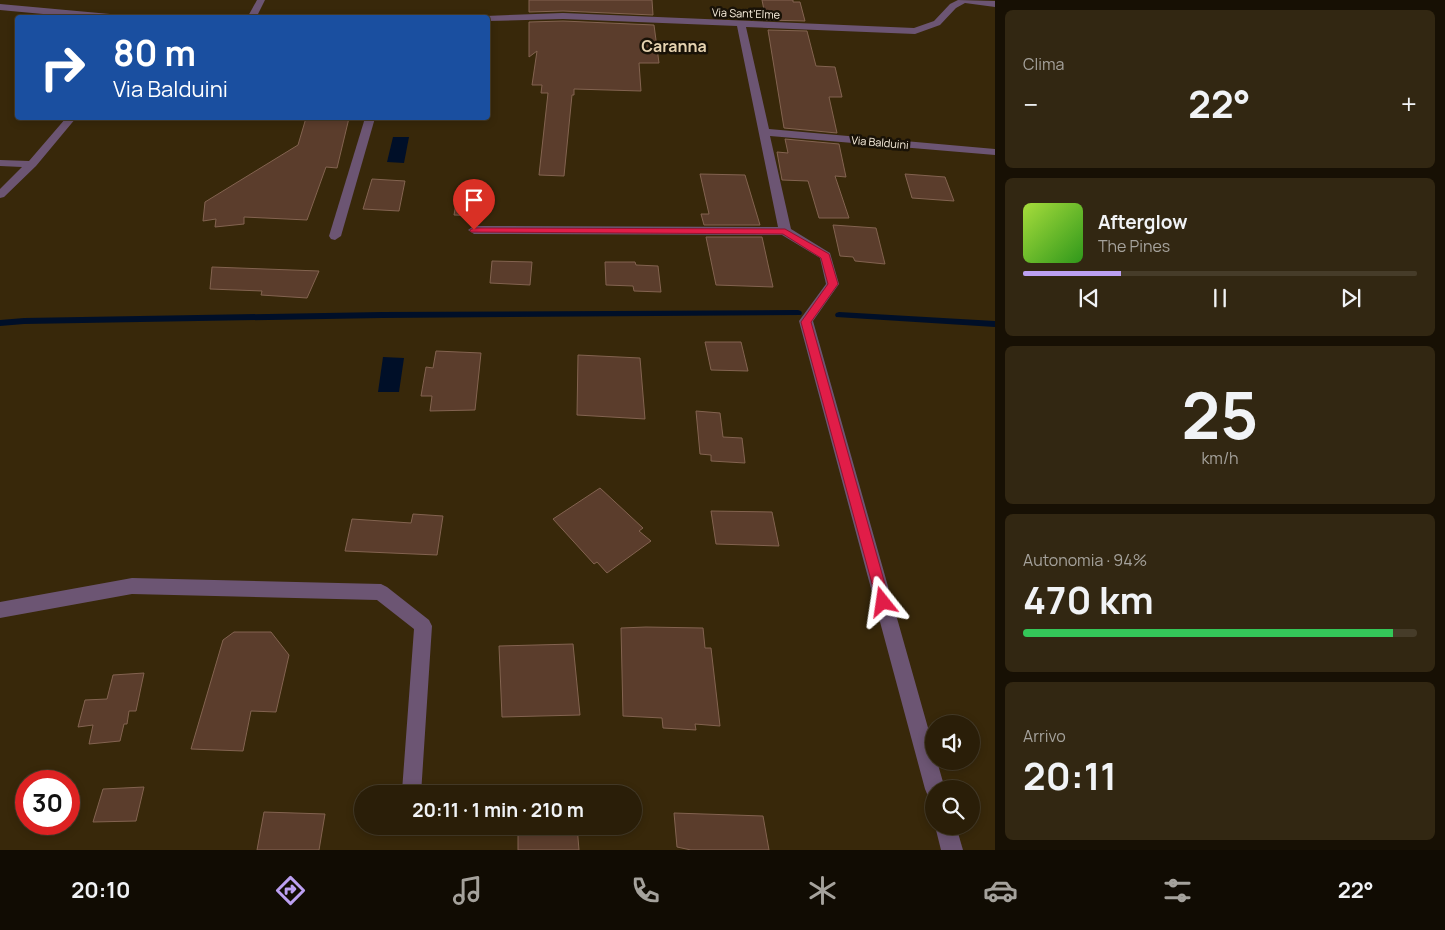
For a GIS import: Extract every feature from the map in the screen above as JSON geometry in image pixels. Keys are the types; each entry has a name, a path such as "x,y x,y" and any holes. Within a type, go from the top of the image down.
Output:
{"street":[{"path":"253,15 261,0"},
{"path":"964,0 995,4"},
{"name":"Via Sant'Elme","path":"490,18 563,16 915,30 937,23 953,6 964,0"},
{"path":"0,7 88,15"},
{"path":"741,24 785,232"},
{"path":"0,194 32,164 70,120"},
{"path":"335,236 369,120"},
{"name":"Via Balduini","path":"764,132 995,152"},
{"path":"0,163 32,164"},
{"path":"474,230 785,232 826,256 833,284 806,322 933,780"},
{"path":"0,610 132,586 381,592 423,626 412,785"},
{"path":"948,835 952,850"}],"water":[{"path":"393,137 409,137 404,163 387,162"},
{"path":"383,357 404,358 399,392 378,392"}],"building":[{"path":"529,0 652,0 653,15 563,11 529,12"},
{"path":"762,0 793,0 793,2 800,2 805,21 766,20"},
{"path":"563,21 654,25 659,63 639,63 641,91 574,89 564,176 539,175 548,93 541,93 542,85 532,85 537,51 529,57 529,22"},
{"path":"768,30 807,31 816,66 835,67 842,97 829,97 837,133 784,128"},
{"path":"305,120 349,120 337,168 326,167 307,220 244,217 244,224 215,227 216,219 203,221 205,202 298,145"},
{"path":"785,139 839,144 846,177 835,176 849,218 819,218 808,181 782,180 777,152 788,153"},
{"path":"700,174 745,175 760,225 704,225 701,214 709,214"},
{"path":"905,174 945,177 954,201 912,198"},
{"path":"372,179 405,181 399,211 363,209"},
{"path":"458,193 488,194 486,216 454,215"},
{"path":"833,225 876,228 885,264 855,261 853,257 840,256"},
{"path":"706,237 762,237 773,287 716,285"},
{"path":"492,261 532,262 530,285 490,283"},
{"path":"605,262 635,262 636,265 658,266 661,292 634,291 633,286 606,285"},
{"path":"212,267 319,271 307,298 261,295 262,291 210,289"},
{"path":"705,342 741,342 748,371 711,370"},
{"path":"436,351 481,353 475,410 430,411 432,396 421,396 426,367 433,368"},
{"path":"578,355 640,358 645,419 577,415"},
{"path":"696,411 720,413 723,437 742,438 745,463 711,461 711,455 700,454"},
{"path":"600,488 643,528 639,531 651,541 607,573 597,562 594,564 553,519"},
{"path":"711,511 772,512 779,546 716,544"},
{"path":"413,514 443,516 437,555 345,551 352,519 411,523"},
{"path":"621,628 703,628 705,648 711,648 720,726 695,724 696,730 663,728 662,718 623,716"},
{"path":"234,632 271,632 289,655 276,712 251,711 243,751 191,749 223,640"},
{"path":"573,644 580,715 502,717 499,646"},
{"path":"144,673 136,711 129,711 127,724 124,724 120,741 89,744 93,725 78,727 85,700 107,699 113,675"},
{"path":"144,787 136,821 93,822 103,789"},
{"path":"264,812 325,814 319,850 257,850"},
{"path":"674,813 763,816 769,850 691,850 677,847"},
{"path":"518,835 578,835 579,850 518,850"}],"waterway":[{"path":"0,323 382,315 798,313"},
{"path":"839,315 995,324"}],"district":[{"name":"Caranna","path":"674,46"}],"route":[{"path":"474,230 785,232 826,256 833,284 806,322 883,602"}]}
